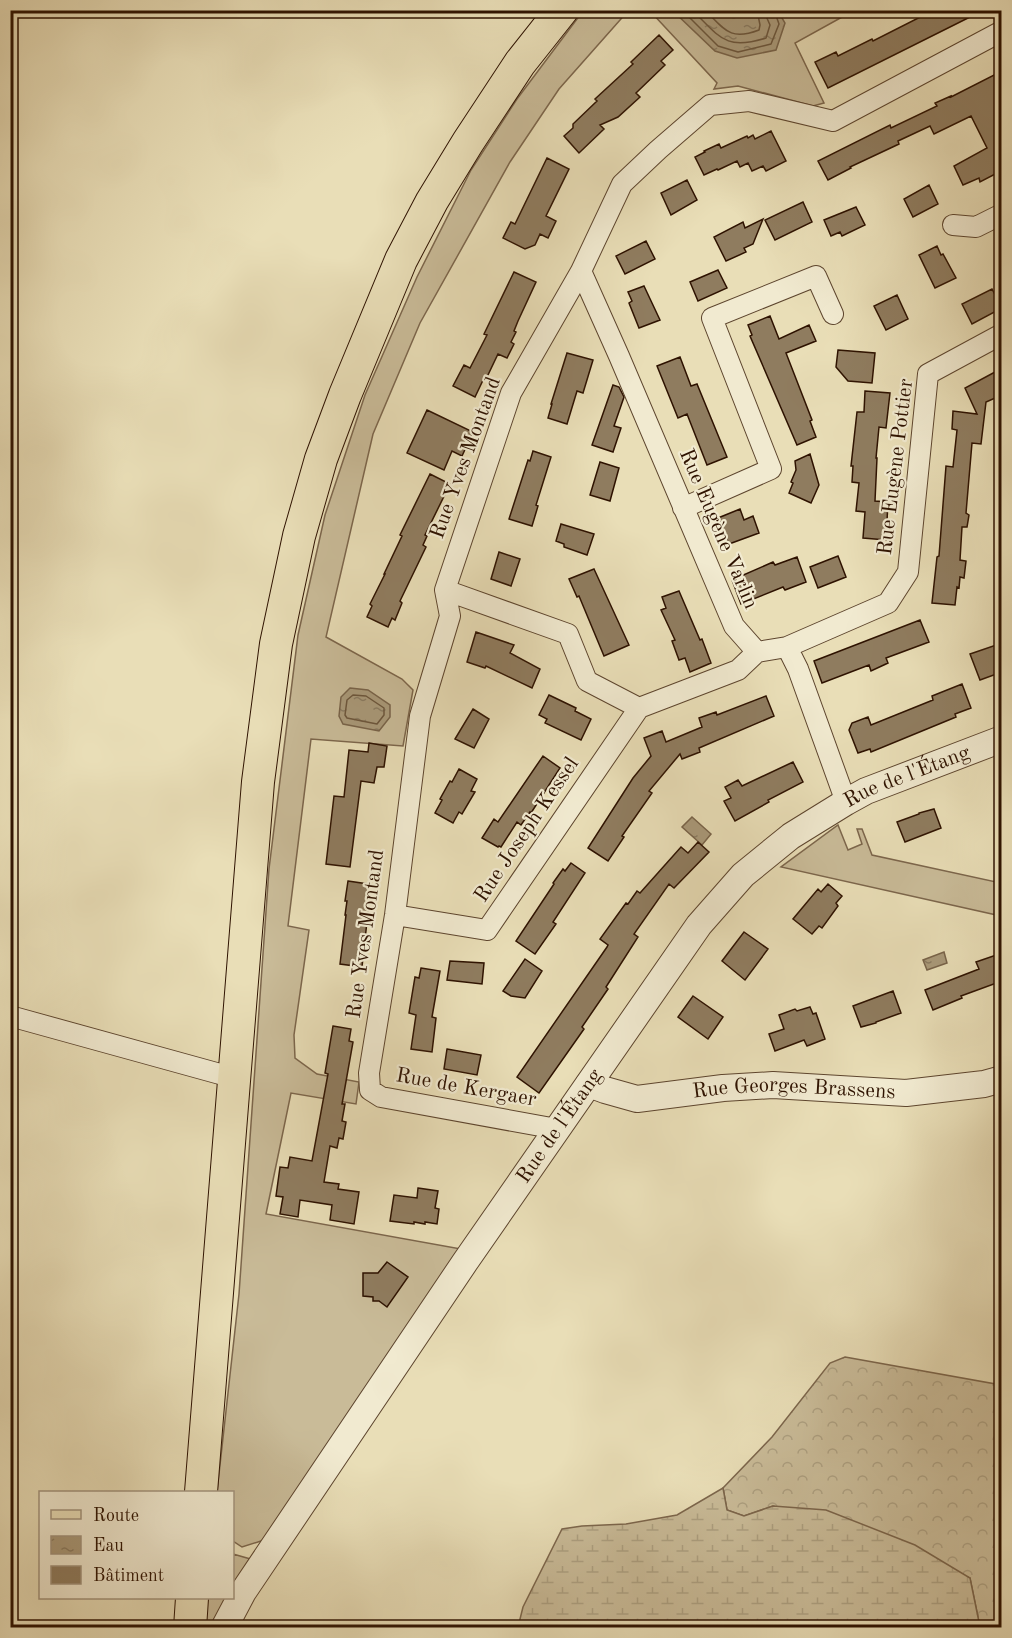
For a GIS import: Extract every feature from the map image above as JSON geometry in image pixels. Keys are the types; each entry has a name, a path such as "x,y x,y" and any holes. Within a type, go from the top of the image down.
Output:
{"main road":[{"path":"201,1491 258,782 276,644 299,536 321,459 345,394 401,260 432,201 468,142 520,63 562,10"},
{"path":"190,1628 192,1599"}],"street":[{"name":"Rue Yves Montand","path":"370,1090 369,1073 395,915 420,716 450,616 445,590 511,393 581,271 622,184 710,105 749,101 833,121 1002,31"},
{"path":"953,225 976,227 1002,214"},
{"name":"Rue Eugène Varlin","path":"581,271 734,626 757,652"},
{"path":"683,508 771,469 712,318 816,276 833,314"},
{"name":"Rue Eugène Pottier","path":"787,647 888,603 908,572 928,374 1002,334"},
{"path":"445,590 568,634 587,681 639,708 738,670 757,652 787,647 798,669 846,802"},
{"name":"Rue Joseph Kessel","path":"395,915 487,930 639,708"},
{"name":"Rue de l'Étang","path":"224,1628 243,1592 465,1262 699,925 743,874 791,836 866,791 1002,739"},
{"path":"10,1016 220,1074 235,1075"},
{"name":"Rue Georges Brassens","path":"589,1084 637,1099 723,1088 773,1085 906,1093 984,1084 1002,1079"},
{"name":"Rue de Kergaer","path":"370,1090 381,1097 557,1129"}],"green space":[{"path":"583,11 628,11 559,89 510,162 420,323 373,434 326,637 402,679 413,690 403,746 311,739 288,926 309,930 294,1035 295,1058 317,1074 359,1082 356,1104 291,1093 266,1214 461,1249 279,1527 261,1541 242,1547 234,1542 234,1491 217,1491 239,1294 269,869 298,635 325,515 365,395 417,277 471,170 517,99"},
{"path":"650,11 853,11 795,43 824,103 813,106 738,86 714,89 717,83"},
{"path":"838,825 848,850 862,844 857,829 862,829 872,855 1001,883 1001,916 781,867"},
{"path":"845,1357 1001,1385 1001,1627 980,1627 970,1578 773,1506 744,1516 727,1510 723,1488 772,1437 830,1363"},
{"path":"723,1488 727,1510 744,1516 773,1506 826,1510 915,1545 970,1578 980,1627 518,1627 523,1607 562,1529 626,1524 677,1515"},
{"path":"234,1554 254,1560 234,1595"},
{"path":"206,1599 232,1599 216,1627 204,1628"}],"water":[{"path":"673,11 778,11 785,23 776,50 737,58 715,51"},
{"path":"350,688 368,690 390,705 390,717 379,731 343,724 339,716 341,697"},
{"path":"692,817 711,834 702,845 682,827"},
{"path":"944,952 947,963 927,970 923,960"}],"building":[{"path":"934,10 984,10 828,88 815,62 836,52 838,56 872,39 873,41"},
{"path":"659,35 673,50 661,61 665,65 636,93 640,97 618,117 600,125 604,129 579,153 564,136 597,101 595,99 633,64 631,62"},
{"path":"996,74 997,77 1002,75 1002,177 999,172 980,182 979,178 963,185 954,166 987,148 971,116 934,134 930,126 828,180 818,161 890,125 891,128 937,106 935,103"},
{"path":"771,131 786,161 766,171 763,166 752,171 748,163 740,167 737,161 704,175 695,157 719,144 721,148 747,136 748,138 753,135 755,139"},
{"path":"547,158 569,169 546,216 556,221 548,238 540,234 535,245 525,249 503,238 511,222 515,224"},
{"path":"687,180 697,200 671,215 661,193"},
{"path":"929,185 938,204 913,217 904,199"},
{"path":"803,202 812,222 775,240 765,220"},
{"path":"856,207 865,225 842,236 840,232 831,236 824,220"},
{"path":"763,219 753,244 744,248 746,252 726,261 714,237 743,222 745,228"},
{"path":"646,241 655,259 625,274 616,256"},
{"path":"937,246 956,278 935,288 919,255"},
{"path":"718,270 727,288 698,301 690,282"},
{"path":"514,272 536,282 514,331 516,332 511,342 514,344 507,358 498,354 475,397 453,386 464,365 470,368"},
{"path":"644,286 660,320 639,328 629,303 632,301 628,292"},
{"path":"992,289 1002,308 972,324 962,304"},
{"path":"897,295 908,319 886,330 874,306"},
{"path":"770,316 779,339 809,325 816,341 786,353 812,420 810,421 816,437 797,445 750,336 752,335 748,325"},
{"path":"838,350 875,353 872,383 848,381 836,367"},
{"path":"567,353 593,360 583,393 577,391 567,424 548,418"},
{"path":"680,357 691,386 697,384 727,457 707,465 687,414 678,418 657,366"},
{"path":"1002,370 1002,395 986,402 981,444 972,443 966,513 969,515 967,527 962,527 960,560 966,561 964,578 960,577 955,605 932,603 937,557 939,556 946,466 953,467 957,430 952,429 953,411 977,414 965,388"},
{"path":"613,385 619,387 624,397 614,426 621,428 613,452 592,445"},
{"path":"865,391 890,393 886,428 879,427 876,458 875,501 888,502 886,540 863,538 865,512 856,511 859,483 852,482 853,466 851,466 857,412 864,412"},
{"path":"427,410 473,432 462,456 452,451 444,470 407,453"},
{"path":"533,451 551,457 532,526 509,519"},
{"path":"810,454 819,485 811,503 789,493 796,470 795,461"},
{"path":"600,462 619,468 610,501 590,495"},
{"path":"430,474 450,484 425,535 427,536 423,545 426,547 400,601 402,603 395,620 392,618 388,627 367,617 372,606 370,604"},
{"path":"740,509 744,520 753,516 759,533 729,544 718,518"},
{"path":"561,524 594,534 587,555 564,547 564,544 556,541"},
{"path":"499,552 520,559 511,586 491,579"},
{"path":"838,556 846,577 818,588 810,567"},
{"path":"797,557 806,582 785,590 783,587 741,604 732,580 773,562 775,565"},
{"path":"594,569 629,645 604,656 579,596 577,597 569,579"},
{"path":"679,591 711,663 690,672 685,658 679,660 672,641 675,640 661,610 666,608 662,597"},
{"path":"920,620 929,642 886,658 888,663 871,671 869,665 822,683 814,661"},
{"path":"476,632 514,645 510,653 540,669 532,688 486,666 485,668 467,662"},
{"path":"1002,643 1002,672 980,680 970,654"},
{"path":"962,684 971,708 955,714 956,717 871,752 870,749 858,753 849,730 852,723 868,717 871,725 933,700 932,696"},
{"path":"549,695 576,708 575,711 591,719 581,740 545,723 547,719 539,715"},
{"path":"766,696 774,716 699,748 700,752 682,759 680,754 649,791 652,793 622,836 624,837 608,861 588,848 633,778 651,756 644,738 662,731 666,742 702,727 699,718 716,712 717,715"},
{"path":"473,709 489,719 474,748 455,739"},
{"path":"369,743 387,746 384,767 377,767 374,783 361,781 350,867 326,864 334,796 344,797 349,750 368,752"},
{"path":"543,756 560,768 531,813 521,825 517,822 501,847 482,838 494,819 498,822"},
{"path":"793,762 803,782 735,821 724,801 731,798 725,787 738,780 742,786"},
{"path":"459,769 477,779 471,791 475,792 462,814 459,812 453,823 435,813 442,800 440,799"},
{"path":"934,809 941,828 905,842 897,822"},
{"path":"698,842 709,852 674,888 669,884 634,934 638,937 606,987 608,989 582,1027 584,1029 539,1093 517,1077 607,947 608,945 600,939 626,903 628,904 637,891 640,893 681,847 688,853"},
{"path":"571,863 585,873 553,922 556,924 535,954 516,941 553,883 563,869 565,871"},
{"path":"348,881 368,884 367,893 370,894 362,967 340,964"},
{"path":"828,884 842,896 836,903 838,906 822,928 819,926 812,934 793,919 818,889 821,892"},
{"path":"744,932 768,949 745,980 722,961"},
{"path":"1002,953 1002,981 961,996 962,998 933,1010 925,990 979,969 976,962"},
{"path":"525,959 542,971 525,998 511,996 503,991"},
{"path":"450,961 484,963 482,984 447,980"},
{"path":"421,968 440,971 432,1017 436,1018 432,1052 411,1049 416,1015 409,1013 415,977 419,978"},
{"path":"893,991 901,1013 861,1027 853,1006"},
{"path":"693,996 723,1017 708,1039 678,1017"},
{"path":"810,1007 813,1014 816,1013 825,1039 807,1046 804,1040 775,1051 769,1034 784,1029 779,1015 795,1009 797,1011"},
{"path":"333,1026 351,1029 349,1041 353,1042 342,1104 345,1104 342,1121 346,1122 343,1139 339,1138 337,1148 330,1146 324,1182 339,1184 338,1189 359,1192 354,1224 330,1220 332,1205 300,1200 298,1217 280,1214 283,1197 276,1196 280,1167 288,1168 290,1157 312,1161 328,1074 325,1073"},
{"path":"447,1049 481,1055 477,1075 444,1069"},
{"path":"418,1188 438,1191 435,1208 439,1209 437,1224 390,1221 394,1195 417,1198"},
{"path":"387,1262 408,1277 387,1307 379,1301 373,1301 373,1297 363,1296 363,1273 378,1273"}]}
